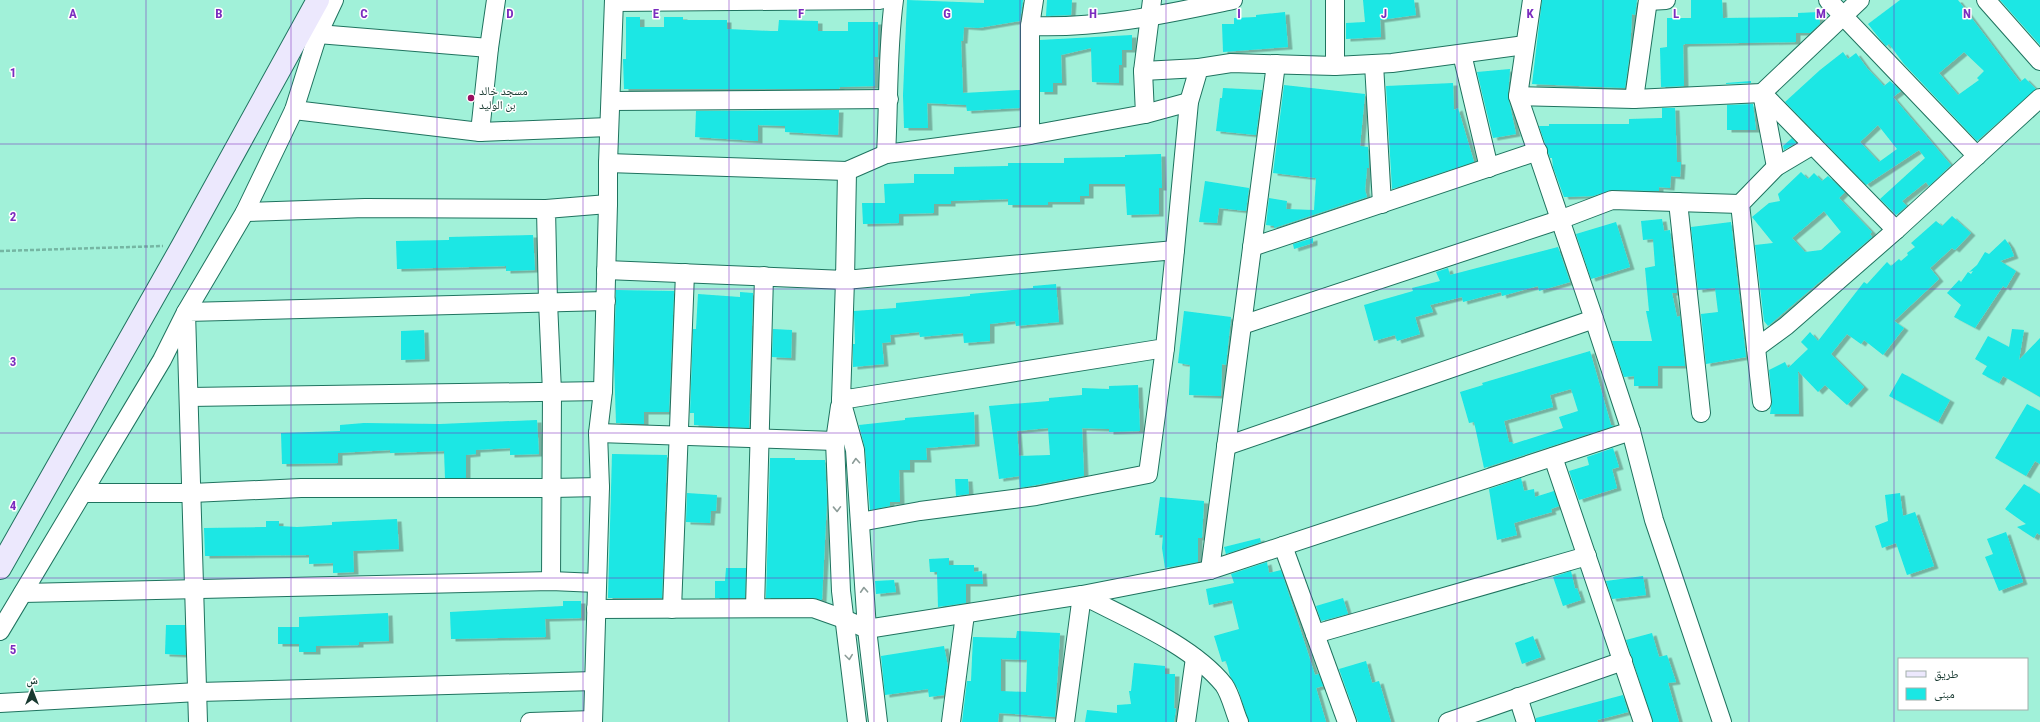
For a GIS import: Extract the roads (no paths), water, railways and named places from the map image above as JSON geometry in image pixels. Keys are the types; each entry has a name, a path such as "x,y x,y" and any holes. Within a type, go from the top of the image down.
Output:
{"main road":[{"path":"0,568 183,245 318,0"}],"street":[{"path":"0,631 162,360 186,312 245,212 294,110 318,34 334,0"},
{"path":"480,132 496,0"},
{"path":"530,722 593,721 600,487 598,433 603,390 609,127 614,1 880,0"},
{"path":"886,154 889,99 889,39 894,0"},
{"path":"1030,135 1030,26 1034,0"},
{"path":"1030,26 1061,27 1151,9 1233,0"},
{"path":"1335,0 1335,66"},
{"path":"1532,0 1518,96 1562,219 1631,431 1654,520 1722,722"},
{"path":"1634,99 1648,1 1666,0"},
{"path":"1828,0 1977,156"},
{"path":"1518,96 1634,99 1762,93 1860,0"},
{"path":"1986,0 2040,61"},
{"path":"1145,114 1143,70 1151,9"},
{"path":"318,34 489,48"},
{"path":"1143,70 1199,68 1231,63 1335,66 1374,64 1525,45"},
{"path":"1462,54 1489,168"},
{"path":"1210,570 1276,64"},
{"path":"1374,64 1382,204"},
{"path":"860,522 920,511 1036,496 1148,474 1165,348 1189,102 1199,68"},
{"path":"1762,93 1896,230"},
{"path":"1762,93 1776,167"},
{"path":"1756,348 1786,326 1896,230 2040,98"},
{"path":"611,101 889,99"},
{"path":"608,163 847,171 886,154 1030,135 1145,114 1189,102"},
{"path":"294,110 480,132 609,127"},
{"path":"1242,325 1562,219 1612,200 1740,204 1776,167 1813,145"},
{"path":"1252,247 1538,151"},
{"path":"847,171 841,400 835,441 844,619 857,722"},
{"path":"1678,202 1701,413"},
{"path":"245,212 366,208 546,209 608,204"},
{"path":"1740,204 1762,402"},
{"path":"546,209 552,392 551,582"},
{"path":"606,270 844,280 1175,250"},
{"path":"672,609 685,273"},
{"path":"755,608 758,438 764,276"},
{"path":"186,312 606,300"},
{"path":"186,312 198,722"},
{"path":"1226,446 1594,319"},
{"path":"841,400 1165,348"},
{"path":"189,397 603,390"},
{"path":"841,400 855,450 866,629 878,722"},
{"path":"596,609 813,608 866,629 1082,595 1210,570 1631,431"},
{"path":"598,433 835,441"},
{"path":"1554,457 1643,722"},
{"path":"83,493 192,493 301,488 600,487"},
{"path":"1283,546 1347,722"},
{"path":"1315,634 1587,556"},
{"path":"23,593 195,588 551,582 597,583"},
{"path":"1082,595 1181,648 1208,667 1225,687 1239,722"},
{"path":"1066,722 1082,595"},
{"path":"951,722 965,614"},
{"path":"1186,722 1195,658"},
{"path":"1448,722 1622,661"},
{"path":"0,703 198,692 594,681"},
{"path":"1518,697 1526,722"}],"place":[{"name":"مسجد خالد بن الوليد","path":"471,98"}]}
